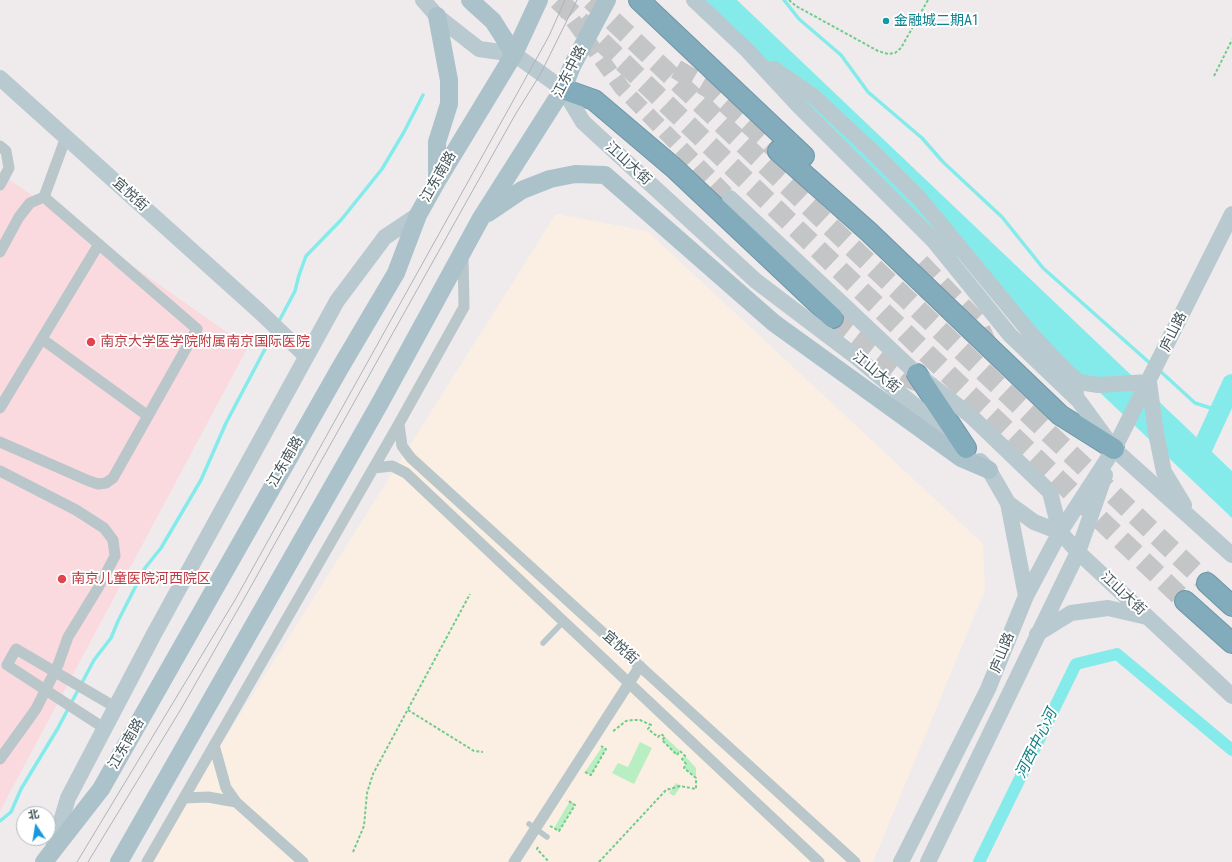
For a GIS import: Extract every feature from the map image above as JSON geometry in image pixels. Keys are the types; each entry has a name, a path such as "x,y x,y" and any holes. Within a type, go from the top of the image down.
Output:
{"highway":[{"path":"639,0 736,93 920,263"},
{"path":"563,89 594,100 673,167 833,318"},
{"path":"778,151 868,232 1060,415 1114,449"},
{"path":"917,374 966,448"},
{"path":"1207,583 1232,606"},
{"path":"1185,601 1232,643"}],"main road":[{"path":"423,0 437,16 479,50 514,54"},
{"path":"470,0 493,21 514,54"},
{"name":"江东南路","path":"48,855 101,789 340,368 396,273 418,215 436,181 514,54 539,0"},
{"name":"江东中路","path":"481,218 563,89 572,66 607,0"},
{"path":"695,0 747,50 797,104 933,240 1010,335 1079,401 1114,449 1232,554"},
{"path":"436,181 437,142 449,104 449,80 437,16"},
{"path":"747,50 813,96 871,150 920,199 1032,335 1067,372 1079,382 1098,385 1149,382 1156,434 1164,472 1192,518"},
{"name":"江山大街","path":"514,54 563,89 582,122 756,281 855,356 966,448 989,470 1008,503 1034,522 1060,532 1078,552 1232,696"},
{"name":"宜悦街","path":"0,78 259,311 302,352"},
{"path":"119,862 463,254 481,218 522,190 550,179 575,174 605,175 774,323 961,458 989,470"},
{"path":"730,198 917,374 971,416 1050,492 1060,532"},
{"name":"庐山路","path":"901,862 988,689 1026,596 1060,532 1114,449 1149,382 1232,214"},
{"path":"48,855 68,798 302,352 337,301 385,237 418,215"},
{"path":"1067,372 1079,401"},
{"name":"庐山路","path":"928,862 1078,552 1114,449"},
{"path":"1008,503 1026,596"},
{"path":"1037,634 1071,613 1108,608 1147,617"}],"street":[{"path":"44,197 66,137"},
{"path":"0,146 6,150 9,168 0,186"},
{"path":"0,442 89,481 98,484 106,483 113,478 198,329 44,197"},
{"path":"0,252 19,217 30,202 44,197"},
{"path":"0,408 99,244"},
{"path":"147,862 374,468 464,307 463,254"},
{"path":"42,339 148,416"},
{"name":"宜悦街","path":"399,424 402,446 411,458 855,862"},
{"name":"宜悦街","path":"374,468 392,466 406,473 819,862"},
{"path":"0,471 76,510 104,528 113,540 114,556 98,588 68,637 36,709 0,759"},
{"path":"104,728 8,665 16,648 115,707"},
{"path":"514,862 539,831 640,666"},
{"path":"214,745 226,788 236,802 302,862"},
{"path":"184,798 208,797 236,802"}],"lane":[{"path":"543,643 564,621"}],"path":[{"path":"790,0 796,6 878,51 888,54 895,53 901,48 928,0"},
{"path":"1214,76 1232,40"},
{"path":"353,852 364,826 367,793 370,781 470,594"},
{"path":"408,710 474,751 483,752"},
{"path":"599,862 666,790 680,786 696,789 696,778 684,768 686,764 682,760 685,756 680,751 677,755 662,740 665,737 661,734 658,737 648,729 651,725 640,720 626,721 609,735"},
{"path":"582,771 591,775 606,750 599,745 604,740"},
{"path":"549,862 537,849 539,831 550,825 559,831 575,805 567,800 570,794"}],"shaded area":[{"name":"南京儿童医院河西院区","path":"0,173 248,347 0,811"},
{"path":"556,214 647,231 983,544 985,590 873,862 147,862"}],"green space":[{"path":"665,737 680,751 677,755 662,740"},
{"path":"640,742 652,748 634,784 612,773 618,763 628,767"},
{"path":"602,747 606,749 591,775 585,772"},
{"path":"685,756 696,768 696,778 684,768 686,764 682,759"},
{"path":"676,783 681,786 674,796 669,793"},
{"path":"570,801 575,805 559,831 554,828"}],"water":[{"path":"695,0 737,0 1232,471 1232,518 916,218"}],"waterway":[{"path":"784,0 799,19 841,55 868,92 922,138 943,162 1002,217 1043,268 1152,365"},
{"path":"278,323 295,291 306,256 341,220 382,169 404,132 423,95"},
{"path":"0,821 11,812 21,789 58,728 94,660 111,638 145,568 161,548 201,480 226,423 274,332"},
{"path":"1159,370 1195,403 1220,411"},
{"name":"河西中心河","path":"1197,460 1232,384"},
{"name":"河西中心河","path":"979,862 1076,664 1117,654 1232,750"}],"tunnel":[{"path":"558,0 1185,601"},
{"path":"591,0 1207,583"},
{"path":"559,1 622,88 730,198"},
{"path":"676,69 710,89 778,151"},
{"path":"920,263 978,323 988,347"},
{"path":"833,318 909,378 933,388"}],"tram line":[{"path":"77,862 235,600 549,36 565,0"},
{"path":"88,862 181,709 245,597 515,115 541,73 577,0"}],"place":[{"name":"金融城二期A1","path":"886,21"},
{"name":"南京大学医学院附属南京国际医院","path":"91,342"},
{"name":"南京儿童医院河西院区","path":"62,579"}]}
